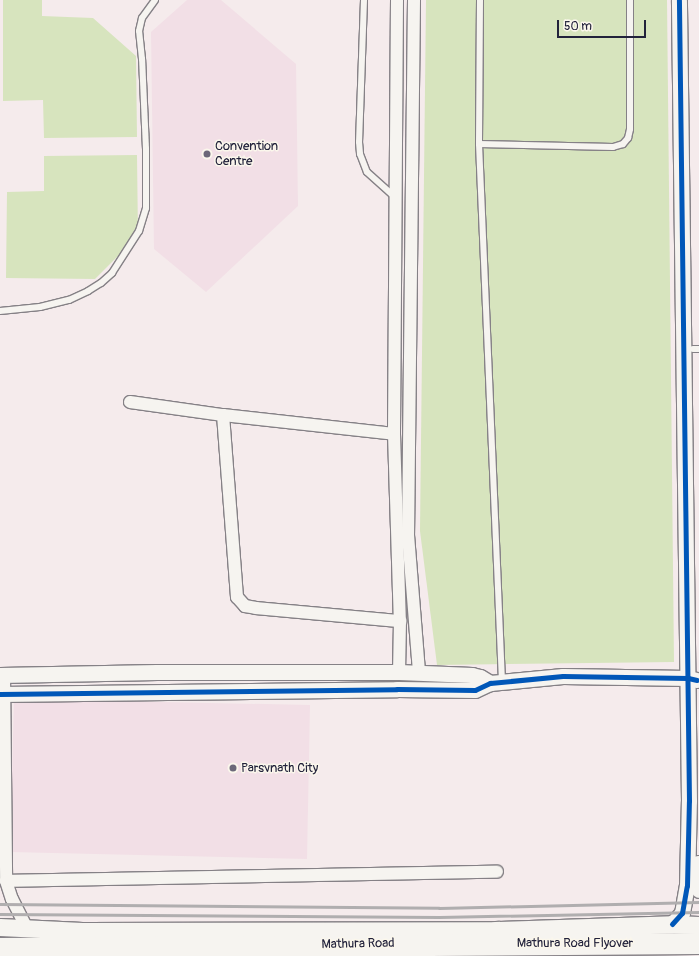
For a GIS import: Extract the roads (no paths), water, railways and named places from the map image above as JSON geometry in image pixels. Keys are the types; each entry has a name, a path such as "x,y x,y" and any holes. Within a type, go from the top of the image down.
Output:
{"highway":[{"name":"Mathura Road Flyover","path":"451,944 500,937 699,943"},
{"name":"Mathura Road","path":"0,948 451,944"}],"main road":[{"path":"0,927 82,931 500,937 672,924 699,925"}],"street":[{"path":"397,0 394,434 400,621 399,672"},
{"path":"414,0 408,535 418,673"},
{"path":"679,0 692,679 699,888"},
{"path":"672,924 682,913 687,886 692,679 696,349 688,0"},
{"path":"130,402 223,415 394,434"},
{"path":"223,415 237,597 245,606 256,608 400,621"},
{"path":"27,928 12,899 6,881 2,674 149,672 399,672 472,675 496,682"},
{"path":"2,694 397,689 475,690 496,682 563,676 692,679"},
{"path":"6,881 497,872"}],"lane":[{"path":"0,311 40,307 69,300 88,291 101,283 112,273 139,231 146,208 146,178 139,24 155,0"},
{"path":"364,0 359,142 360,154 367,172 396,198"},
{"path":"480,0 479,144 496,682"},
{"path":"479,144 613,147 623,144 628,138 630,129 630,0"}],"railway":[{"path":"0,904 439,908 699,902"},
{"path":"0,914 439,917 699,912"}],"place":[{"name":"Convention Centre","path":"207,154"},
{"name":"Parsvnath City","path":"233,768"}]}
